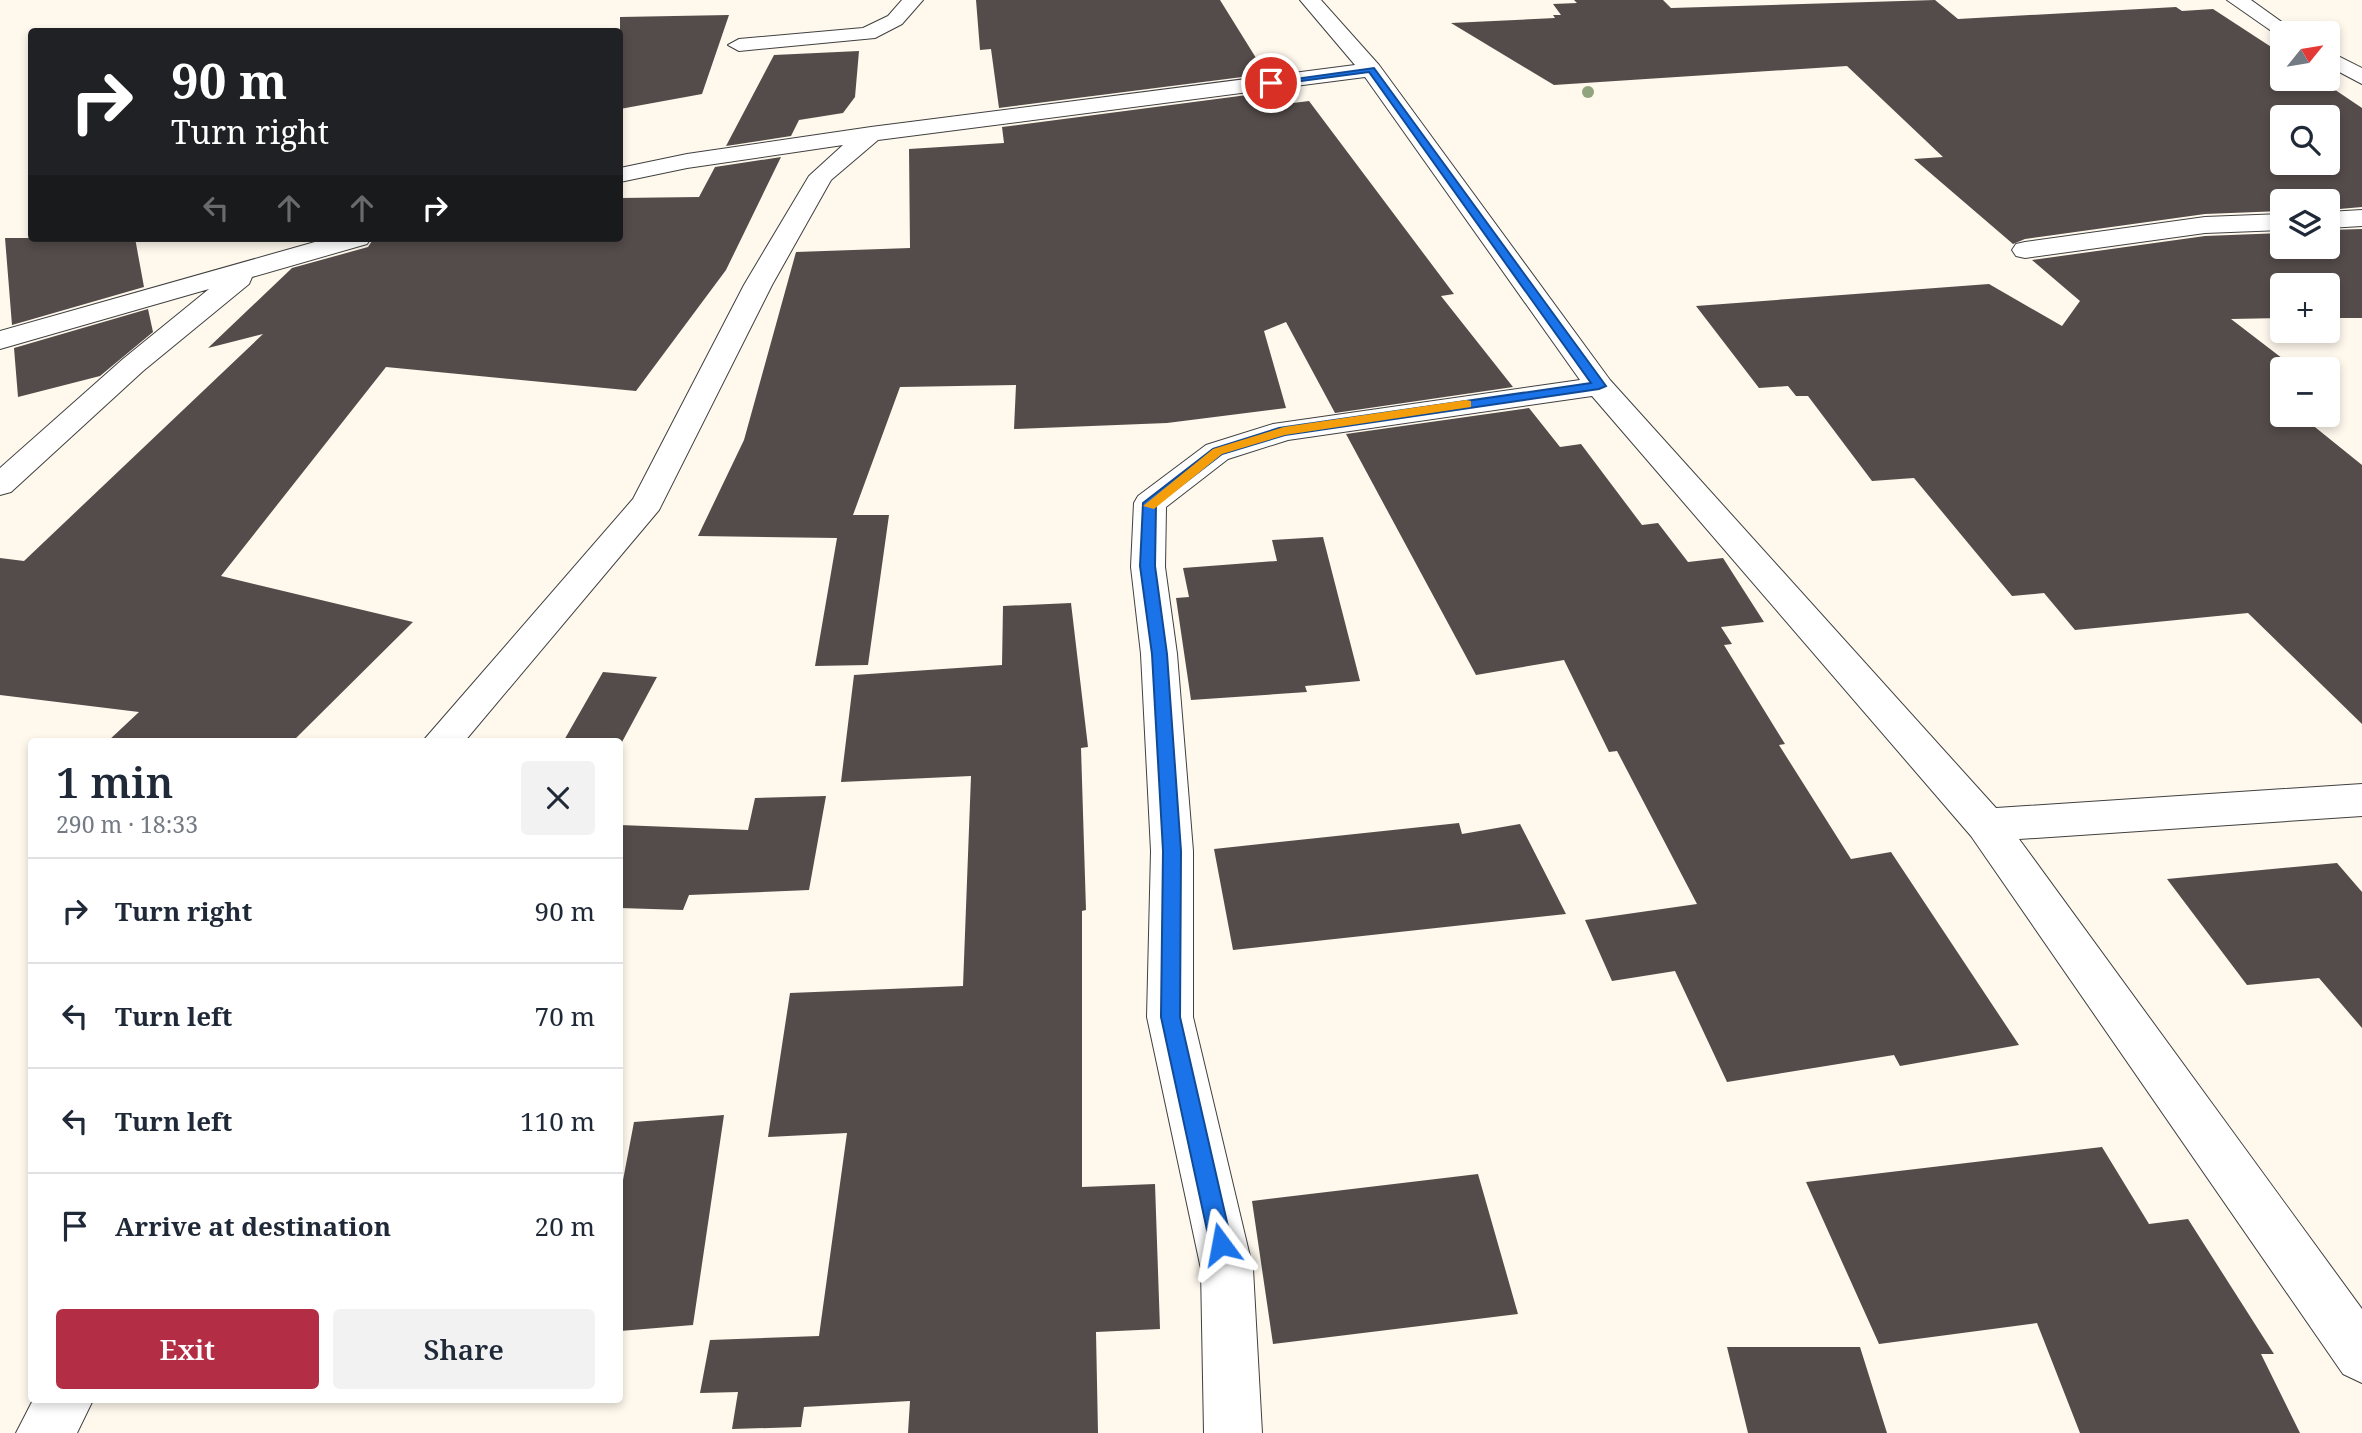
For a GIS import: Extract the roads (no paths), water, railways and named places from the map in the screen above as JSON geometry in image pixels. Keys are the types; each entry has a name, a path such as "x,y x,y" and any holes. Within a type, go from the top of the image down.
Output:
{"street":[{"path":"739,46 868,34 895,20 913,0"},
{"path":"1310,0 1371,69 1599,386 1986,825 2362,1354"},
{"path":"2237,0 2270,22"},
{"path":"2340,64 2362,77"},
{"path":"623,174 687,161 871,134 1371,69"},
{"path":"445,738 647,503 758,285 821,176 871,134"},
{"path":"2340,219 2362,218"},
{"path":"2025,250 2205,225 2270,222"},
{"path":"0,340 343,242"},
{"path":"0,485 133,365 252,267"},
{"path":"0,312 50,326"},
{"path":"1233,1433 1227,1269 1170,1017 1172,851 1159,654 1148,566 1150,503 1217,452 1284,431 1599,386"},
{"path":"1986,825 2362,800"},
{"path":"45,1433 63,1403"}]}
